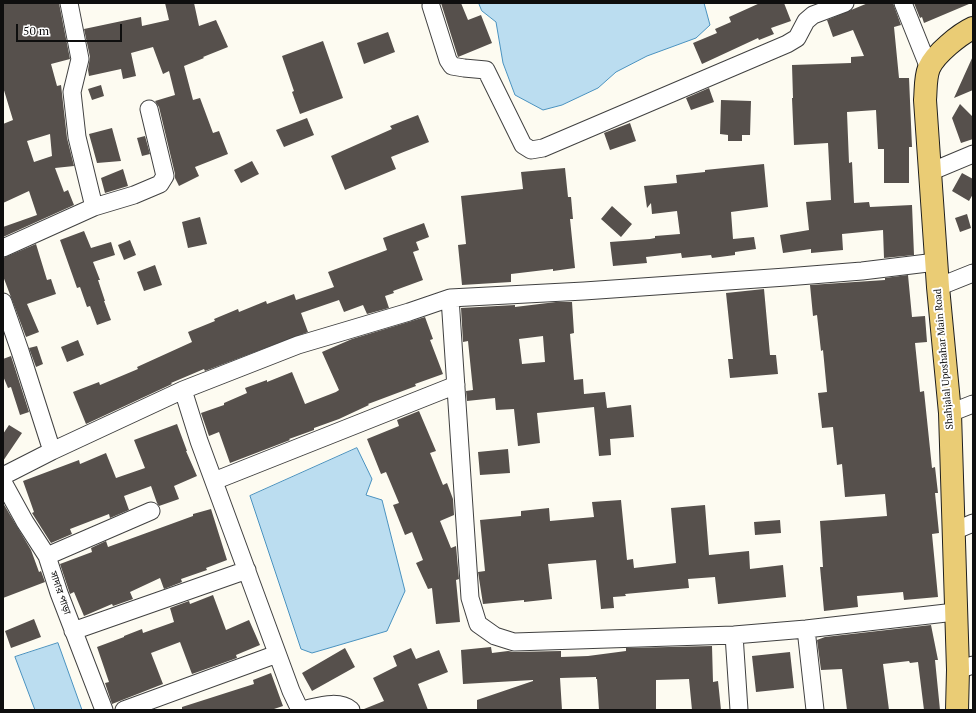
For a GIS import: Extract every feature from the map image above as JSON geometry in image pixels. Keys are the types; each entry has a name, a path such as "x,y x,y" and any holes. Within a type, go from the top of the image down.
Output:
{"main road":[{"path":"929,68 950,43 964,32 973,28"},
{"name":"Shahjalal Uposhahar Main Road","path":"929,68 925,100 936,262 950,413 964,527 955,612 965,668 957,710"}],"street":[{"path":"69,3 80,59 72,92 77,137 94,207"},
{"path":"431,6 448,60 452,66 486,70 523,145 531,150 542,148 788,44 797,38 806,20 813,15 845,3"},
{"path":"903,3 929,68"},
{"path":"3,248 94,207 134,195 160,184 164,180 165,176 149,109"},
{"path":"930,172 973,154"},
{"path":"3,476 52,451 182,390 298,345 409,312 450,298 584,291 786,277 862,271 936,262"},
{"path":"938,287 973,273"},
{"path":"450,298 470,598 478,624 495,636 514,642 734,635 806,629 955,612"},
{"path":"3,302 52,451"},
{"path":"214,481 456,385"},
{"path":"182,390 291,692 301,710 337,704 346,705 351,710"},
{"path":"950,413 973,404"},
{"name":"সাদার পাড়া","path":"3,482 25,522 47,556 59,594 104,710"},
{"path":"47,556 152,511"},
{"path":"73,631 246,570"},
{"path":"806,629 815,710"},
{"path":"734,635 739,710"},
{"path":"124,710 278,654"}],"water":[{"path":"479,3 704,3 710,25 696,38 647,56 616,72 598,88 562,105 543,110 515,95 503,63 496,22 482,11"},
{"path":"357,448 372,479 366,495 382,500 405,591 387,631 312,653 301,649 250,496"},
{"path":"58,643 82,710 35,710 15,657"}],"building":[{"path":"3,3 59,3 70,59 51,64 57,86 61,85 67,138 74,166 55,168 64,192 68,190 74,205 3,237 3,227 37,215 29,191 3,203 3,124 13,120 3,87","holes":["50,134 52,156 34,162 27,141"]},
{"path":"165,3 194,3 199,26 216,20 228,47 184,66 193,100 200,98 213,133 219,131 228,154 195,167 199,176 179,186 175,178 159,107 155,101 175,95 169,71 163,74 153,47 131,53 136,76 123,79 121,69 89,76 88,70 90,57 84,29 141,17 142,26 169,20"},
{"path":"441,3 461,3 468,20 481,15 492,43 458,57"},
{"path":"760,3 784,3 791,21 771,28 774,34 759,40 758,38 702,64 693,43 717,33 715,29 731,22 729,17"},
{"path":"868,3 893,3 901,25 894,27 899,78 909,78 912,147 909,147 909,183 884,183 884,149 878,149 876,110 847,112 849,163 852,162 854,203 869,202 870,207 912,205 914,255 884,258 883,230 842,234 843,250 811,253 811,249 783,253 780,235 809,230 806,202 831,200 828,143 794,145 792,65 851,63 851,57 864,56 853,30 833,37 827,20"},
{"path":"914,3 969,4 924,23 922,17 920,18"},
{"path":"388,32 395,52 364,64 357,43"},
{"path":"323,41 343,98 300,114 282,56"},
{"path":"973,56 973,90 954,98"},
{"path":"101,85 104,96 92,100 88,89"},
{"path":"709,88 714,102 691,110 686,98"},
{"path":"721,100 751,101 750,135 742,135 742,141 728,141 728,135 720,134"},
{"path":"960,104 973,117 973,139 961,143 952,118"},
{"path":"418,115 429,142 391,157 396,169 345,190 331,156 392,129 390,126"},
{"path":"307,118 314,135 284,147 276,130"},
{"path":"630,123 636,141 610,150 604,133"},
{"path":"112,128 121,161 97,163 89,134"},
{"path":"145,136 150,154 142,156 137,138"},
{"path":"252,161 259,174 241,183 234,170"},
{"path":"764,164 768,207 731,212 733,239 754,237 756,249 735,252 735,255 712,258 711,255 682,258 681,253 646,257 647,263 613,266 610,242 650,239 655,238 655,236 680,234 677,211 652,214 651,203 647,208 644,186 677,183 676,175 705,172 705,170"},
{"path":"565,168 568,197 571,197 573,219 570,219 575,268 511,274 511,282 462,285 458,245 466,244 461,196 523,189 521,172"},
{"path":"123,169 128,186 105,193 101,178"},
{"path":"962,173 973,179 973,194 969,201 952,191"},
{"path":"612,206 632,224 621,237 601,219"},
{"path":"967,214 971,228 960,232 955,218"},
{"path":"200,217 207,244 188,248 182,222"},
{"path":"424,223 429,237 416,242 419,250 413,252 423,280 393,291 394,293 385,296 389,308 367,314 363,305 344,312 339,300 301,313 308,332 205,371 204,369 171,383 172,384 86,424 73,392 99,382 100,385 138,369 137,367 192,342 188,332 215,321 214,319 238,309 239,312 266,301 267,304 294,294 296,300 334,287 328,272 387,250 383,238"},
{"path":"84,231 91,248 111,242 115,255 93,262 100,280 98,280 111,320 97,325 90,306 87,307 80,287 77,288 60,240"},
{"path":"130,240 136,255 124,260 118,245"},
{"path":"36,244 47,280 51,279 56,294 27,304 39,332 26,337 3,276 3,258"},
{"path":"155,265 162,285 144,291 137,272"},
{"path":"908,275 912,317 925,316 927,342 915,343 920,392 924,391 932,468 935,467 938,493 935,493 939,533 932,534 938,597 904,600 903,592 857,596 858,607 824,611 820,567 823,567 820,521 887,516 885,494 845,497 842,464 837,465 833,427 822,428 818,393 827,392 823,350 821,351 817,315 813,316 810,285 885,280 885,278"},
{"path":"764,289 770,355 776,355 778,374 730,378 728,359 733,359 726,293"},
{"path":"556,302 572,302 574,333 570,334 574,380 583,379 584,394 605,392 607,408 631,405 634,437 610,439 611,455 599,456 594,407 537,413 540,443 518,446 514,409 496,410 495,398 467,401 466,391 473,390 468,341 463,342 461,308 515,305 515,307","holes":["543,336 545,362 522,364 519,339"]},
{"path":"425,317 433,339 430,340 443,374 368,404 369,405 339,419 314,428 314,430 230,463 219,432 209,436 201,413 224,405 224,403 247,393 245,388 267,380 267,382 292,372 305,404 336,392 339,390 322,352 352,339"},
{"path":"78,340 84,355 67,362 61,347"},
{"path":"37,346 43,364 36,367 29,348"},
{"path":"11,356 29,412 20,415 11,387 8,388 3,376 3,359"},
{"path":"419,411 436,451 430,453 443,485 447,483 453,499 454,515 440,521 451,548 456,546 459,579 456,580 460,622 436,624 432,588 428,589 416,563 423,560 412,532 405,535 393,505 399,503 386,472 381,474 367,439 399,426 397,420"},
{"path":"177,424 186,451 197,476 174,486 179,499 159,506 151,486 124,496 129,510 110,518 109,514 70,529 72,534 51,543 32,513 34,512 23,481 79,460 80,464 106,453 116,478 145,468 134,440"},
{"path":"9,425 22,433 3,461 3,434"},
{"path":"508,449 510,473 480,475 478,452"},
{"path":"621,500 627,560 633,559 634,568 676,563 671,508 705,505 709,555 749,551 750,569 783,565 786,597 718,604 715,577 688,579 689,588 625,594 626,596 613,597 614,608 601,609 596,560 548,564 552,599 483,604 478,572 485,571 480,520 521,516 521,511 549,508 550,521 594,517 592,502"},
{"path":"3,503 31,550 39,572 41,571 45,582 3,598"},
{"path":"211,509 227,560 206,568 207,570 181,579 182,582 164,589 160,578 130,592 133,599 113,606 112,604 84,616 74,592 70,594 60,564 92,552 91,548 106,541 108,547 193,516 193,514"},
{"path":"780,520 781,533 755,535 754,522"},
{"path":"213,595 226,630 249,620 260,645 236,655 237,658 192,674 180,642 151,653 163,684 112,704 105,683 109,682 97,647 142,629 143,633 174,622 170,608 189,601 190,604"},
{"path":"34,619 41,637 11,648 5,631"},
{"path":"931,625 938,660 935,660 940,710 924,710 918,662 910,663 909,661 883,664 889,710 847,710 842,669 821,670 817,640 825,637"},
{"path":"712,646 713,682 718,681 721,710 692,710 689,679 656,680 656,710 599,710 596,677 560,678 562,710 477,710 477,700 533,680 463,684 461,650 491,647 492,653 508,651 561,651 561,657 588,656 626,651 626,648"},
{"path":"345,648 355,667 312,691 302,673"},
{"path":"411,648 416,659 439,650 448,672 418,684 428,710 364,710 384,701 373,678 397,666 393,656"},
{"path":"790,652 794,688 756,692 752,656"},
{"path":"271,673 283,706 271,710 182,710 182,707 254,684 253,680"}]}
